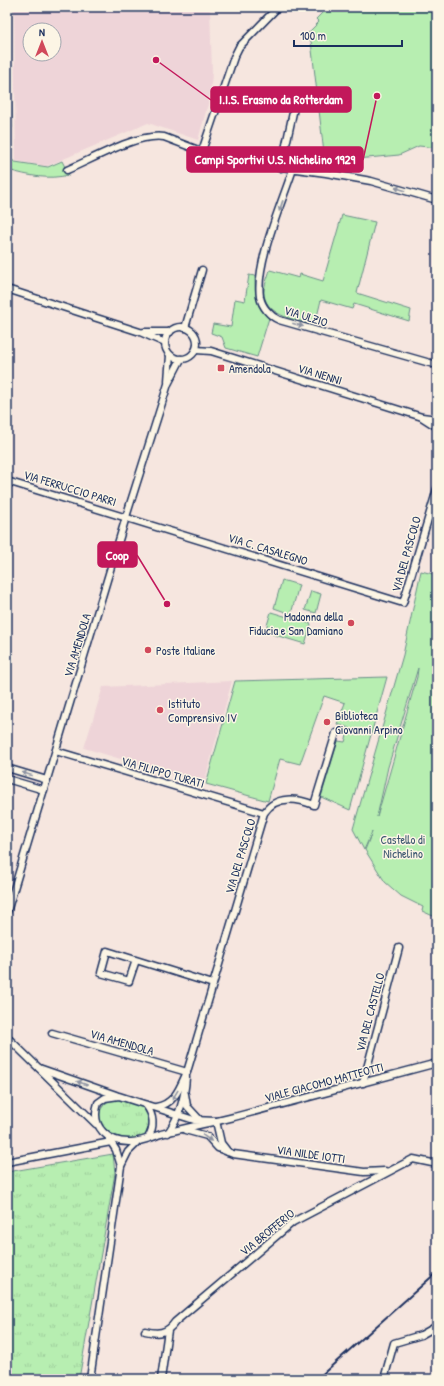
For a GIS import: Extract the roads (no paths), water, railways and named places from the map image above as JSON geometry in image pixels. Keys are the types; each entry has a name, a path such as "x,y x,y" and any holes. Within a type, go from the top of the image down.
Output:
{"street":[{"path":"202,151 234,57 239,47 278,7"},
{"path":"281,168 297,94"},
{"path":"67,170 148,136 164,137 222,159 281,168 326,172 371,181 437,200"},
{"name":"VIA ULZIO","path":"293,169 267,247 260,292 265,308 272,316 279,320 437,365"},
{"path":"185,328 202,270"},
{"path":"7,290 140,332 165,343 170,355 181,359 188,358 197,346 193,332 185,328 175,328 170,332 165,343"},
{"path":"140,332 170,332"},
{"name":"VIA NENNI","path":"197,346 211,352 422,417 437,419"},
{"name":"VIA AMENDOLA","path":"168,384 170,355"},
{"name":"VIA AMENDOLA","path":"7,912 126,517 168,384 181,359"},
{"name":"VIA NENNI","path":"422,417 437,427"},
{"name":"VIA FERRUCCIO PARRI","path":"7,481 126,517"},
{"name":"VIA DEL PASCOLO","path":"404,603 437,489"},
{"name":"VIA C. CASALEGNO","path":"126,517 404,603"},
{"name":"VIA DEL PASCOLO","path":"154,1107 168,1103 175,1098 187,1072 264,813 268,807 281,800 296,800 314,805 336,733"},
{"name":"VIA FILIPPO TURATI","path":"56,751 264,813"},
{"path":"7,768 47,780"},
{"path":"7,779 44,790"},
{"name":"VIA DEL CASTELLO","path":"362,1083 399,948"},
{"path":"136,960 129,981 101,973 107,952 136,960 213,984"},
{"name":"VIA AMENDOLA","path":"52,1033 187,1072"},
{"path":"7,1037 98,1125 111,1142 121,1166"},
{"name":"VIALE GIACOMO MATTEOTTI","path":"148,1138 437,1063"},
{"path":"38,1068 146,1105 201,1120 216,1121 221,1143 229,1153"},
{"name":"VIA DEL PASCOLO","path":"168,1133 174,1124 185,1089 187,1072"},
{"name":"VIA DEL PASCOLO","path":"185,1089 187,1106 190,1112 201,1120"},
{"path":"98,1125 95,1119 98,1103 105,1098 119,1096"},
{"path":"104,1132 119,1140 132,1142 148,1138 153,1125 151,1113 146,1105"},
{"path":"183,1129 207,1136 218,1148 229,1153"},
{"path":"90,1379 121,1166 128,1152 141,1140"},
{"path":"7,1162 111,1142"},
{"name":"VIA NILDE IOTTI","path":"229,1153 240,1156 364,1172 379,1172 390,1169"},
{"name":"VIA BROFFERIO","path":"168,1330 175,1322 292,1222 376,1179 390,1169 413,1158 437,1164"},
{"path":"384,1379 394,1343 421,1335 437,1326"},
{"path":"145,1331 160,1333 168,1330 161,1379"}],"railway":[{"path":"317,1379 437,1272"}],"place":[{"name":"I.I.S. Erasmo da Rotterdam","path":"156,60"},
{"name":"Campi Sportivi U.S. Nichelino 1929","path":"377,96"},
{"name":"Amendola","path":"221,368"},
{"name":"Coop","path":"167,604"},
{"name":"Madonna della Fiducia e San Damiano","path":"351,623"},
{"name":"Poste Italiane","path":"148,650"},
{"name":"Istituto Comprensivo IV","path":"160,710"},
{"name":"Biblioteca Giovanni Arpino","path":"327,722"}],"park label":[{"name":"Castello di Nichelino","path":"403,846"}]}
